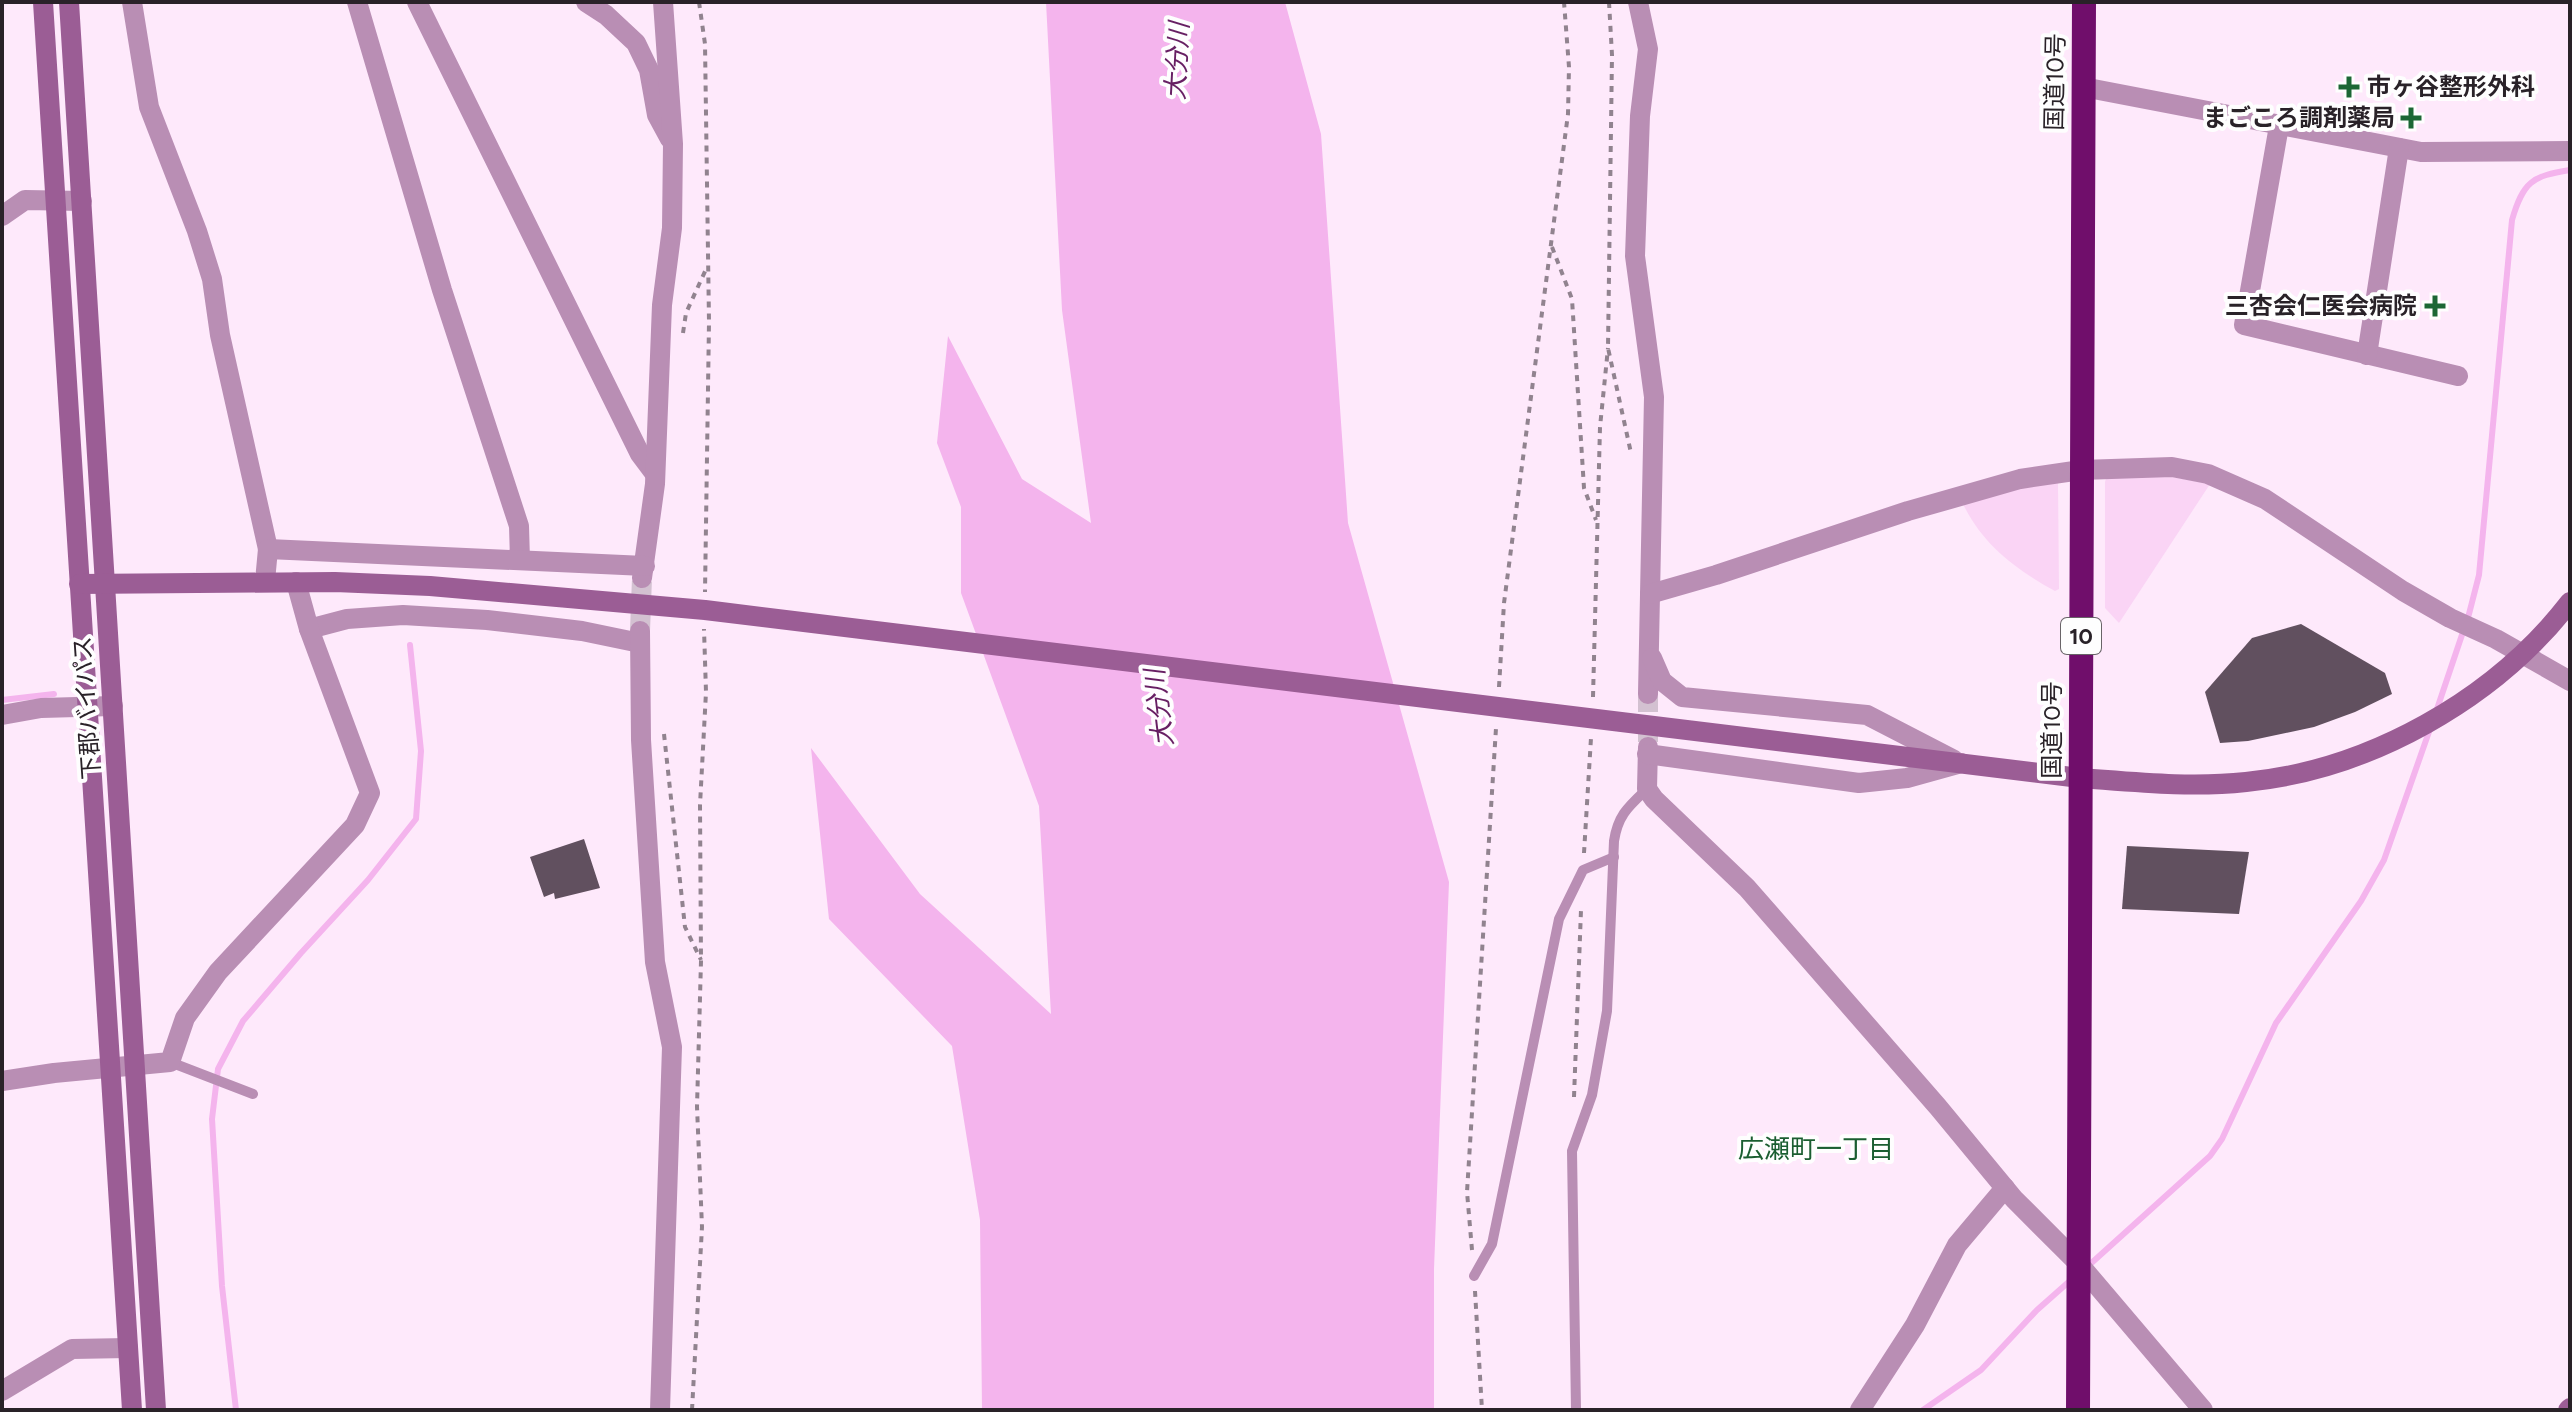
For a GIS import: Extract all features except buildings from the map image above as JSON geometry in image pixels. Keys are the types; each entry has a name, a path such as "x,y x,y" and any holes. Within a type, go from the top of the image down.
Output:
{"highway":[{"name":"国道10号","path":"2078,1410 2081,1275 2084,2"}],"street":[{"path":"43,2 132,1410"},
{"name":"下郡バイパス","path":"69,2 156,1410"},
{"path":"132,2 149,107 197,231 212,279 223,349 268,549 265,581"},
{"path":"357,2 442,290 519,526 520,560"},
{"path":"417,2 640,454 655,474"},
{"path":"586,2 606,15 636,43 649,70 657,115 673,144"},
{"path":"268,549 520,560 644,572 655,474 662,305 672,228 673,144 663,2"},
{"path":"1638,2 1648,49 1640,116 1635,256 1654,397 1648,694"},
{"path":"2083,87 2421,152 2570,151"},
{"path":"2279,126 2244,325 2458,376"},
{"path":"2367,355 2399,148"},
{"path":"2,216 25,200 82,201"},
{"path":"1650,594 1908,511 2020,479 2081,470 2172,467 2222,479 2265,499 2375,573 2452,619 2522,652 2570,681"},
{"path":"79,584 265,581 430,586 714,612 1584,715 2080,778 2187,785 2261,780 2337,762 2418,728 2491,680 2570,602"},
{"path":"2,1081 54,1073 175,1064 185,1018 218,972 355,825 370,793 309,629 296,582"},
{"path":"309,629 347,619 403,615 487,620 640,637 641,740 655,962 672,1047 660,1410"},
{"path":"1650,646 1662,681 1682,697 1867,715 1961,763"},
{"path":"2,715 41,708 113,706"},
{"path":"1961,763 1907,778 1859,783 1648,750 1647,789 1747,888 2005,1188 2203,1410"},
{"path":"1860,1410 1915,1325 1957,1245 2005,1188"},
{"path":"2,1391 72,1349 128,1348"}],"lane":[{"path":"1576,1410 1572,1151 1592,1095 1607,1011 1617,822 1647,789"},
{"path":"1474,1276 1492,1244 1559,919 1583,870 1614,857"},
{"path":"175,1064 253,1094"}],"path":[{"path":"692,1410 702,1227 697,1107 701,961 700,805 714,612 705,44 699,2"},
{"path":"1551,245 1572,299 1584,488 1597,522"},
{"path":"1573,1104 1583,870 1584,715 1600,427 1608,348"},
{"path":"663,728 685,927 701,961"}],"shaded area":[{"path":"2146,472 2210,484 2119,623 2105,608 2105,482 2107,475"},
{"path":"2058,483 2059,589 2055,591 2027,574 1990,544 1963,504 2019,488"}],"water":[{"name":"大分川","path":"1046,2 1285,2 1321,134 1348,523 1449,882 1434,1269 1434,1410 982,1410 980,1220 952,1046 829,919 811,748 920,894 1051,1014 1039,806 961,593 961,507 937,443 948,336 1022,479 1091,523 1062,310"}],"waterway":[{"path":"2436,712 2479,575 2512,220 2520,197 2531,183 2546,175 2570,170"},
{"path":"236,1410 222,1286 212,1119 218,1069 243,1021 368,880 416,819 421,751 410,645"},
{"path":"2,700 54,694"},
{"path":"2087,1267 2210,1156 2222,1139 2276,1023 2361,901 2384,860 2431,726"},
{"path":"1923,1410 1981,1370 2037,1310 2072,1279"}],"tunnel":[{"path":"640,631 642,578"},
{"path":"1648,694 1648,742"}],"place":[{"name":"市ヶ谷整形外科","path":"2349,87"},
{"name":"まごころ調剤薬局","path":"2411,118"},
{"name":"三杏会仁医会病院","path":"2435,306"}],"district":[{"name":"広瀬町一丁目","path":"1816,1149"}]}
